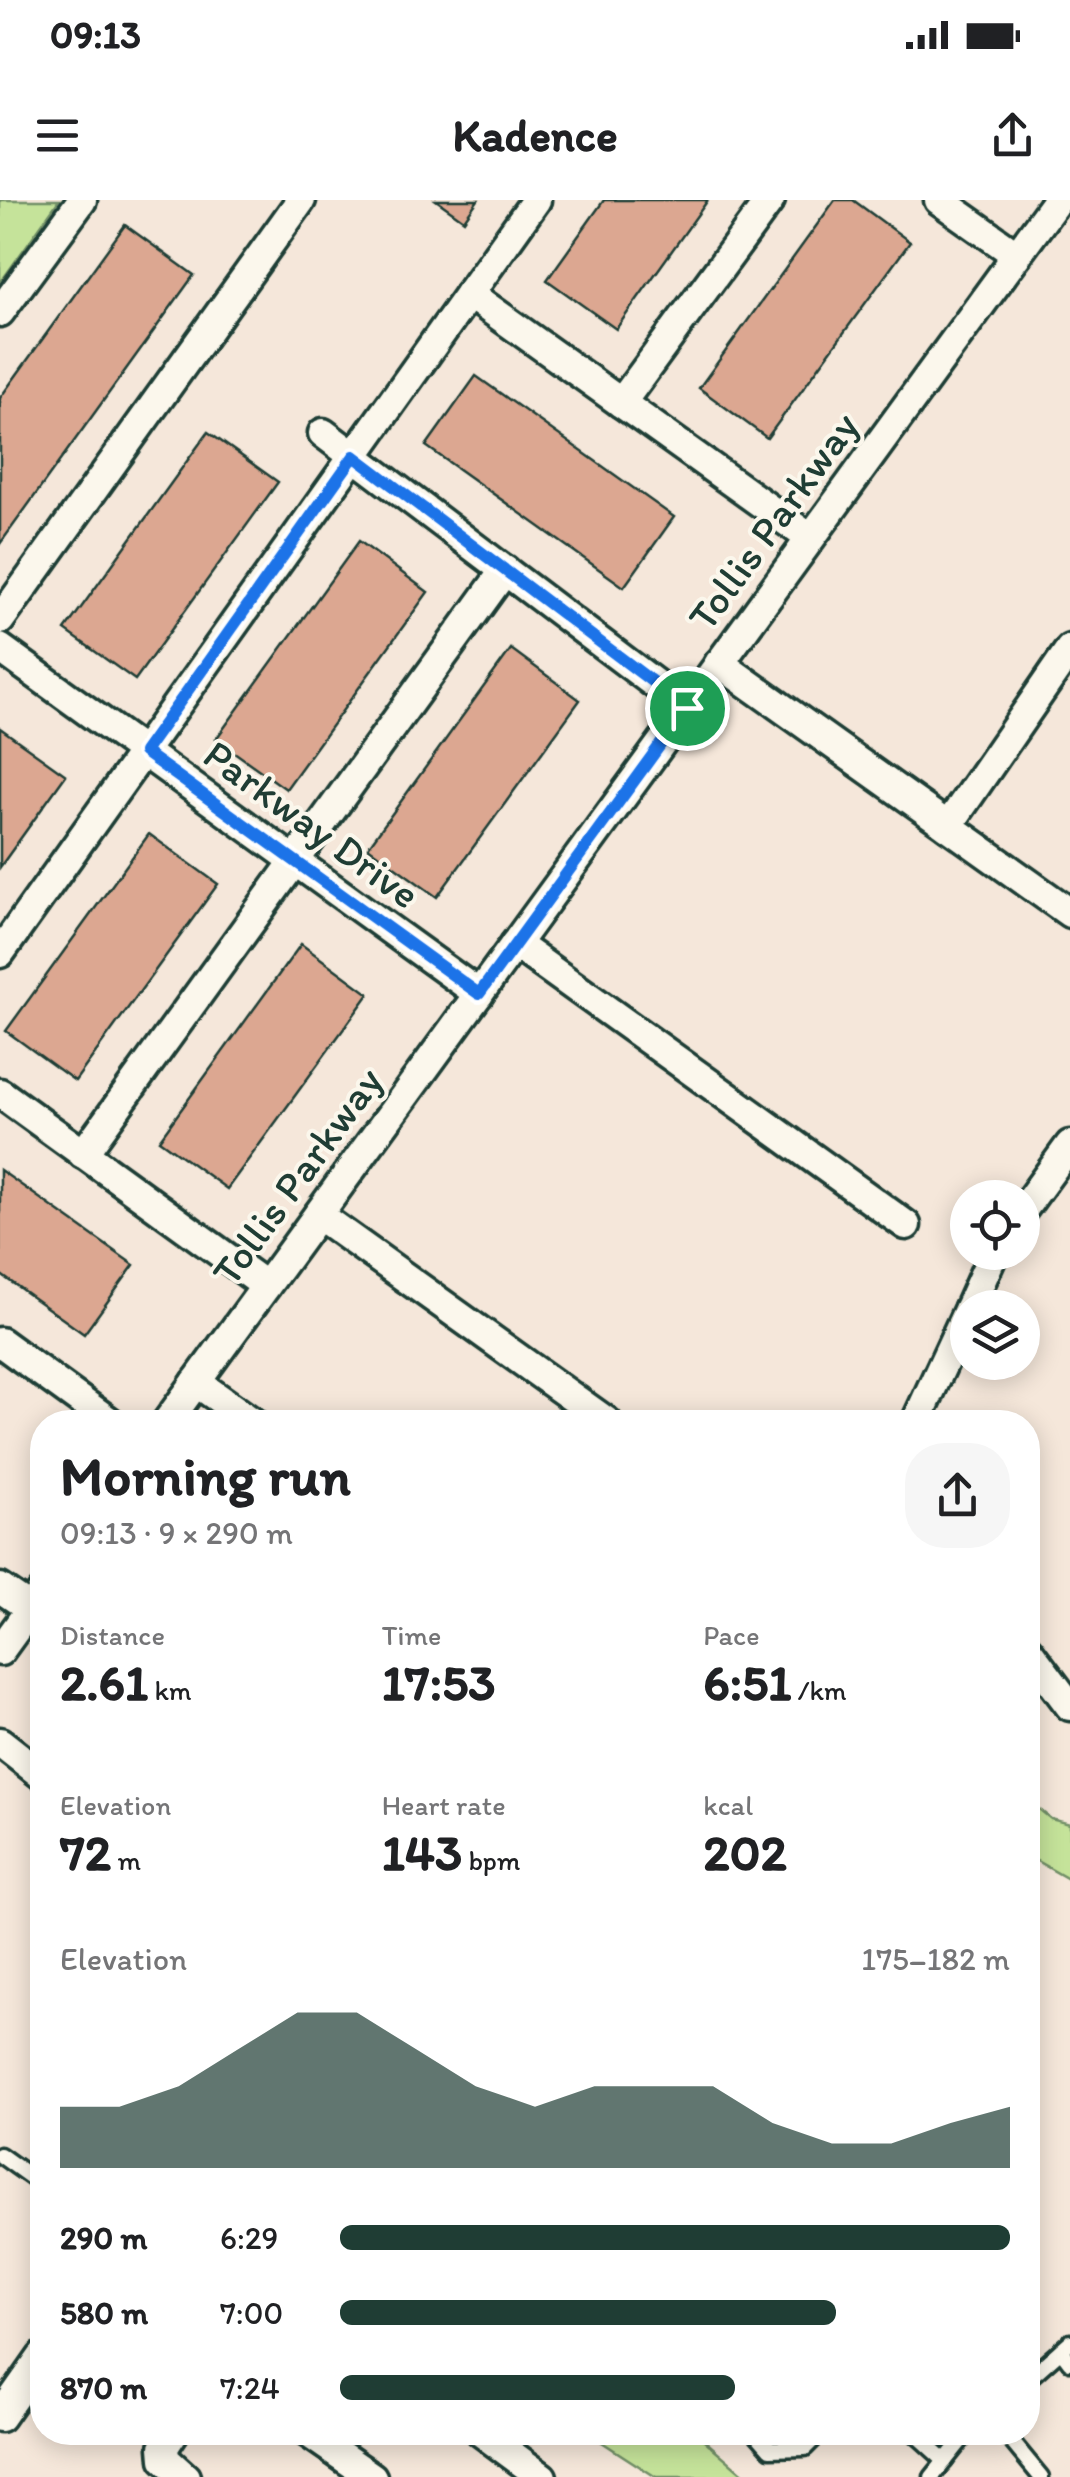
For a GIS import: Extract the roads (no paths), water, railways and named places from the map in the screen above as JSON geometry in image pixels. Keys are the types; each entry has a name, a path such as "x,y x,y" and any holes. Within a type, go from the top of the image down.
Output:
{"street":[{"path":"0,312 82,200"},
{"path":"0,620 301,200"},
{"path":"0,953 536,200"},
{"path":"622,403 770,200"},
{"path":"940,200 1017,255"},
{"name":"Tollis Parkway","path":"176,1410 1056,200"},
{"path":"469,294 810,538"},
{"path":"323,433 687,708"},
{"path":"83,1154 505,570"},
{"name":"Parkway Drive","path":"0,648 479,994"},
{"path":"948,826 1070,650"},
{"path":"720,663 1070,913"},
{"path":"515,944 906,1225"},
{"path":"0,1093 266,1286"},
{"path":"1040,1187 1070,1145"},
{"path":"318,1215 590,1410"},
{"path":"0,1342 94,1410"},
{"path":"922,1410 950,1348"},
{"path":"196,1382 235,1410"},
{"path":"0,1588 30,1599"},
{"path":"0,1651 30,1610"},
{"path":"1040,1666 1070,1706"},
{"path":"0,1742 30,1766"},
{"path":"0,2417 30,2374"},
{"path":"326,2445 372,2477"},
{"path":"499,2445 542,2477"}],"lane":[{"path":"0,2155 30,2176"},
{"path":"1040,2370 1067,2351"},
{"path":"767,2445 770,2448 808,2445"},
{"path":"928,2445 946,2461"},
{"path":"932,2477 958,2445"},
{"path":"1015,2445 1041,2477"}]}
